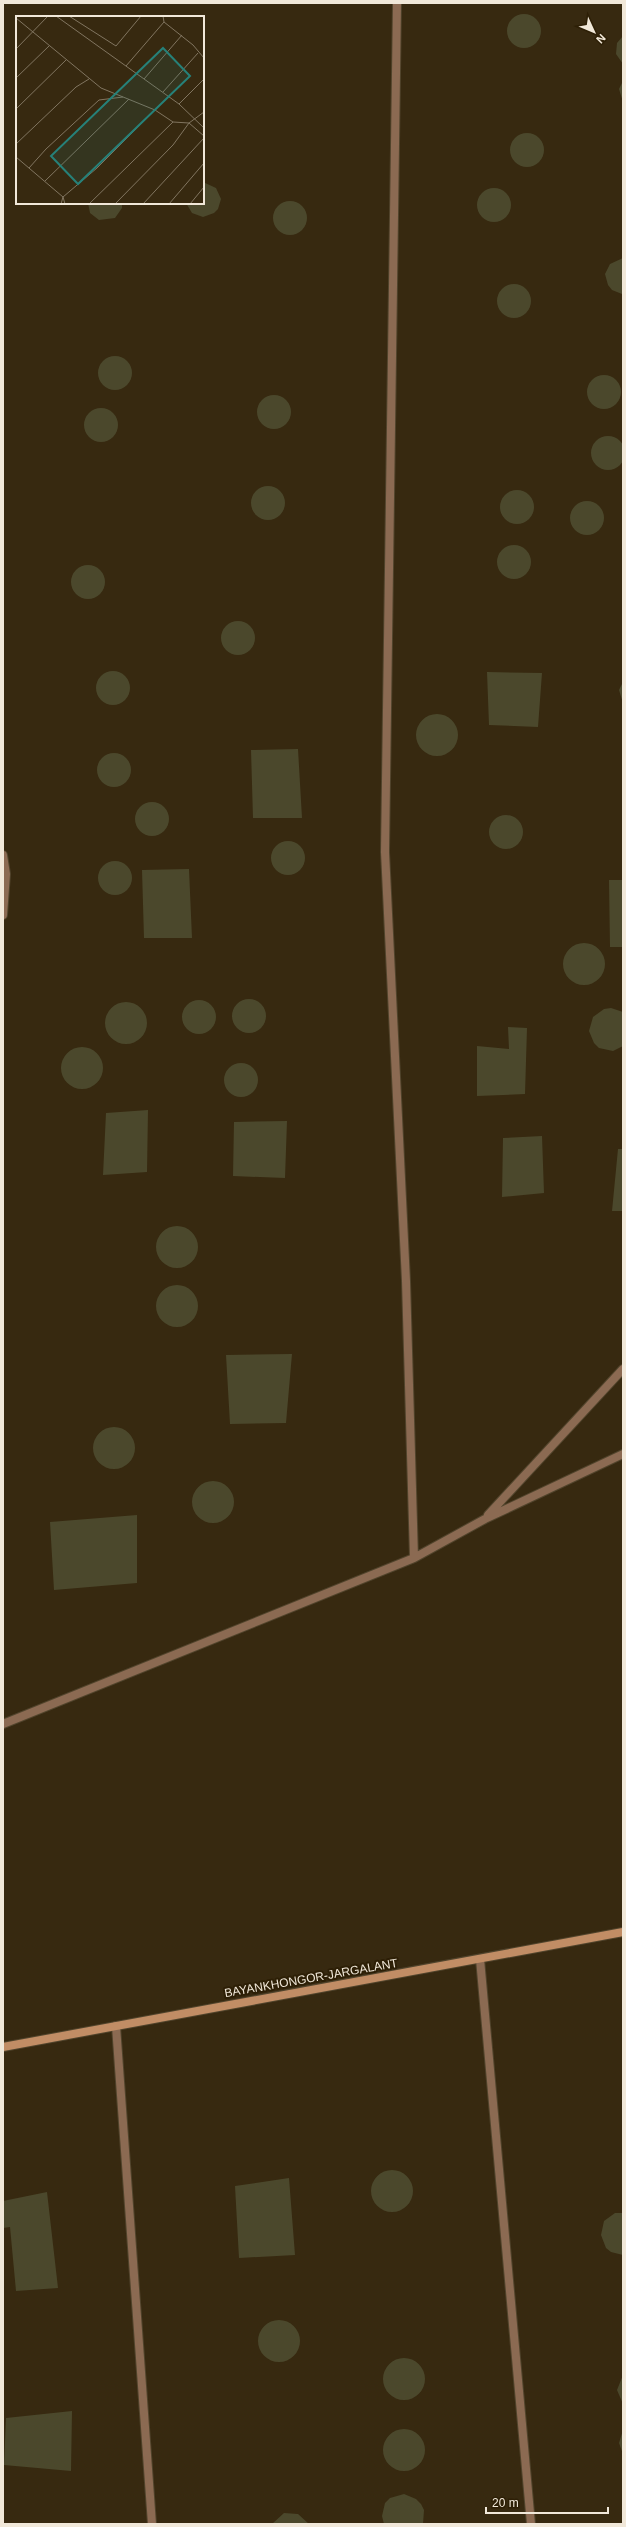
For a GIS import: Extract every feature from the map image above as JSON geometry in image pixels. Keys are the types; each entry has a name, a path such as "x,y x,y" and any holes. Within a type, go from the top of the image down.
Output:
{"street":[{"path":"397,3 385,852 406,1273 414,1558"},
{"path":"3,855 6,874 3,915"},
{"path":"485,1519 623,1369"},
{"path":"3,1724 414,1558 485,1519 623,1454"},
{"name":"BAYANKHONGOR-JARGALANT","path":"3,2047 623,1932"},
{"path":"480,1958 531,2524"},
{"path":"116,2026 152,2524"}],"building":[{"path":"521,14 527,14 531,15 538,21 541,31 540,38 534,45 527,48 521,48 517,47 510,41 507,34 507,28 508,24 514,17"},
{"path":"623,36 623,64 616,54 617,43"},
{"path":"623,81 623,102 619,89"},
{"path":"524,133 530,133 534,134 541,140 544,150 543,157 537,164 530,167 524,167 520,166 513,160 510,153 510,147 511,143 517,136"},
{"path":"204,182 216,188 221,199 218,209 214,213 203,217 192,213 187,204 204,204"},
{"path":"491,188 497,188 501,189 508,195 511,205 510,212 504,219 497,222 491,222 487,221 480,215 477,208 477,202 478,198 484,191"},
{"path":"287,201 293,201 297,202 304,208 307,218 306,225 300,232 293,235 287,235 283,234 276,228 273,221 273,215 274,211 280,204"},
{"path":"88,204 122,204 122,208 115,218 99,220 90,213"},
{"path":"623,258 622,294 612,290 608,285 605,274 610,264"},
{"path":"511,284 517,284 521,285 528,291 531,301 530,308 524,315 517,318 511,318 507,317 500,311 497,304 497,298 498,294 504,287"},
{"path":"112,356 118,356 122,357 129,363 132,373 131,380 125,387 118,390 112,390 108,389 101,383 98,376 98,370 99,366 105,359"},
{"path":"601,375 607,375 611,376 618,382 621,392 620,399 614,406 607,409 601,409 597,408 590,402 587,395 587,389 588,385 594,378"},
{"path":"271,395 277,395 281,396 288,402 291,412 290,419 284,426 277,429 271,429 267,428 260,422 257,415 257,409 258,405 264,398"},
{"path":"98,408 104,408 108,409 115,415 118,425 117,432 111,439 104,442 98,442 94,441 87,435 84,428 84,422 85,418 91,411"},
{"path":"605,436 611,436 620,441 624,447 624,459 620,465 611,470 605,470 596,465 591,456 591,450 596,441"},
{"path":"265,486 271,486 275,487 282,493 285,503 284,510 278,517 271,520 265,520 261,519 254,513 251,506 251,500 252,496 258,489"},
{"path":"514,490 520,490 524,491 531,497 534,507 533,514 527,521 520,524 514,524 510,523 503,517 500,510 500,504 501,500 507,493"},
{"path":"584,501 590,501 594,502 601,508 604,518 603,525 597,532 590,535 584,535 580,534 573,528 570,521 570,515 571,511 577,504"},
{"path":"511,545 517,545 521,546 528,552 531,562 530,569 524,576 517,579 511,579 507,578 500,572 497,565 497,559 498,555 504,548"},
{"path":"85,565 91,565 95,566 102,572 105,582 104,589 98,596 91,599 85,599 81,598 74,592 71,585 71,579 72,575 78,568"},
{"path":"235,621 241,621 245,622 252,628 255,638 254,645 248,652 241,655 235,655 231,654 224,648 221,641 221,635 222,631 228,624"},
{"path":"110,671 116,671 120,672 127,678 130,688 129,695 123,702 116,705 110,705 106,704 99,698 96,691 96,685 97,681 103,674"},
{"path":"487,672 542,673 538,727 489,725"},
{"path":"623,682 623,703 619,690"},
{"path":"433,714 441,714 449,717 455,723 458,735 455,747 449,753 441,756 433,756 425,753 419,747 416,739 416,731 419,723 425,717"},
{"path":"298,749 302,818 253,818 251,750"},
{"path":"111,753 117,753 121,754 128,760 131,770 130,777 124,784 117,787 111,787 107,786 100,780 97,773 97,767 98,763 104,756"},
{"path":"149,802 155,802 159,803 166,809 169,819 168,826 162,833 155,836 149,836 145,835 138,829 135,822 135,816 136,812 142,805"},
{"path":"503,815 509,815 513,816 520,822 523,832 522,839 516,846 509,849 503,849 499,848 492,842 489,835 489,829 490,825 496,818"},
{"path":"285,841 291,841 295,842 302,848 305,858 304,865 298,872 291,875 285,875 281,874 274,868 271,861 271,855 272,851 278,844"},
{"path":"112,861 118,861 122,862 129,868 132,878 131,885 125,892 118,895 112,895 108,894 101,888 98,881 98,875 99,871 105,864"},
{"path":"189,869 192,938 144,938 142,870"},
{"path":"609,880 623,880 623,947 610,947"},
{"path":"580,943 588,943 596,946 602,952 605,964 602,976 596,982 588,985 580,985 572,982 566,976 563,968 563,960 566,952 572,946"},
{"path":"246,999 252,999 256,1000 263,1006 266,1016 265,1023 259,1030 252,1033 246,1033 242,1032 235,1026 232,1019 232,1013 233,1009 239,1002"},
{"path":"196,1000 202,1000 206,1001 213,1007 216,1017 215,1024 209,1031 202,1034 196,1034 192,1033 185,1027 182,1020 182,1014 183,1010 189,1003"},
{"path":"122,1002 130,1002 138,1005 144,1011 147,1023 144,1035 138,1041 130,1044 122,1044 114,1041 108,1035 105,1027 105,1019 108,1011 114,1005"},
{"path":"611,1008 623,1012 623,1046 613,1051 599,1048 594,1043 589,1031 593,1017 604,1009"},
{"path":"508,1027 527,1028 525,1094 477,1096 477,1046 509,1049"},
{"path":"78,1047 86,1047 94,1050 100,1056 103,1068 100,1080 94,1086 86,1089 78,1089 70,1086 64,1080 61,1072 61,1064 64,1056 70,1050"},
{"path":"238,1063 244,1063 248,1064 255,1070 258,1080 257,1087 251,1094 244,1097 238,1097 234,1096 227,1090 224,1083 224,1077 225,1073 231,1066"},
{"path":"148,1110 147,1172 103,1175 106,1113"},
{"path":"287,1121 285,1178 233,1176 234,1122"},
{"path":"542,1136 544,1193 502,1197 503,1138"},
{"path":"618,1149 623,1149 623,1211 612,1211"},
{"path":"173,1226 181,1226 189,1229 195,1235 198,1247 195,1259 189,1265 181,1268 173,1268 165,1265 159,1259 156,1251 156,1243 159,1235 165,1229"},
{"path":"173,1285 181,1285 189,1288 195,1294 198,1306 195,1318 189,1324 181,1327 173,1327 165,1324 159,1318 156,1310 156,1302 159,1294 165,1288"},
{"path":"292,1354 286,1423 230,1424 226,1355"},
{"path":"110,1427 118,1427 126,1430 132,1436 135,1448 132,1460 126,1466 118,1469 110,1469 102,1466 96,1460 93,1452 93,1444 96,1436 102,1430"},
{"path":"209,1481 217,1481 225,1484 231,1490 234,1502 231,1514 225,1520 217,1523 209,1523 201,1520 195,1514 192,1506 192,1498 195,1490 201,1484"},
{"path":"137,1515 137,1583 54,1590 50,1522"},
{"path":"388,2170 396,2170 404,2173 410,2179 413,2191 410,2203 404,2209 396,2212 388,2212 380,2209 374,2203 371,2195 371,2187 374,2179 380,2173"},
{"path":"289,2178 295,2255 239,2258 235,2186"},
{"path":"47,2192 58,2288 16,2291 10,2227 3,2228 3,2201"},
{"path":"615,2213 623,2213 623,2255 611,2252 606,2248 601,2235 604,2221"},
{"path":"275,2320 283,2320 291,2323 297,2329 300,2341 297,2353 291,2359 283,2362 275,2362 267,2359 261,2353 258,2345 258,2337 261,2329 267,2323"},
{"path":"400,2358 408,2358 416,2361 422,2367 425,2379 422,2391 416,2397 408,2400 400,2400 392,2397 386,2391 383,2383 383,2375 386,2367 392,2361"},
{"path":"623,2375 623,2404 617,2390"},
{"path":"72,2411 71,2471 4,2465 6,2418"},
{"path":"400,2429 408,2429 416,2432 422,2438 425,2450 422,2462 416,2468 408,2471 400,2471 392,2468 386,2462 383,2454 383,2446 386,2438 392,2432"},
{"path":"623,2430 623,2454 619,2443"},
{"path":"404,2494 416,2499 421,2504 424,2510 423,2524 384,2524 382,2516 385,2503 390,2498"},
{"path":"284,2513 298,2514 309,2524 272,2524"}]}
